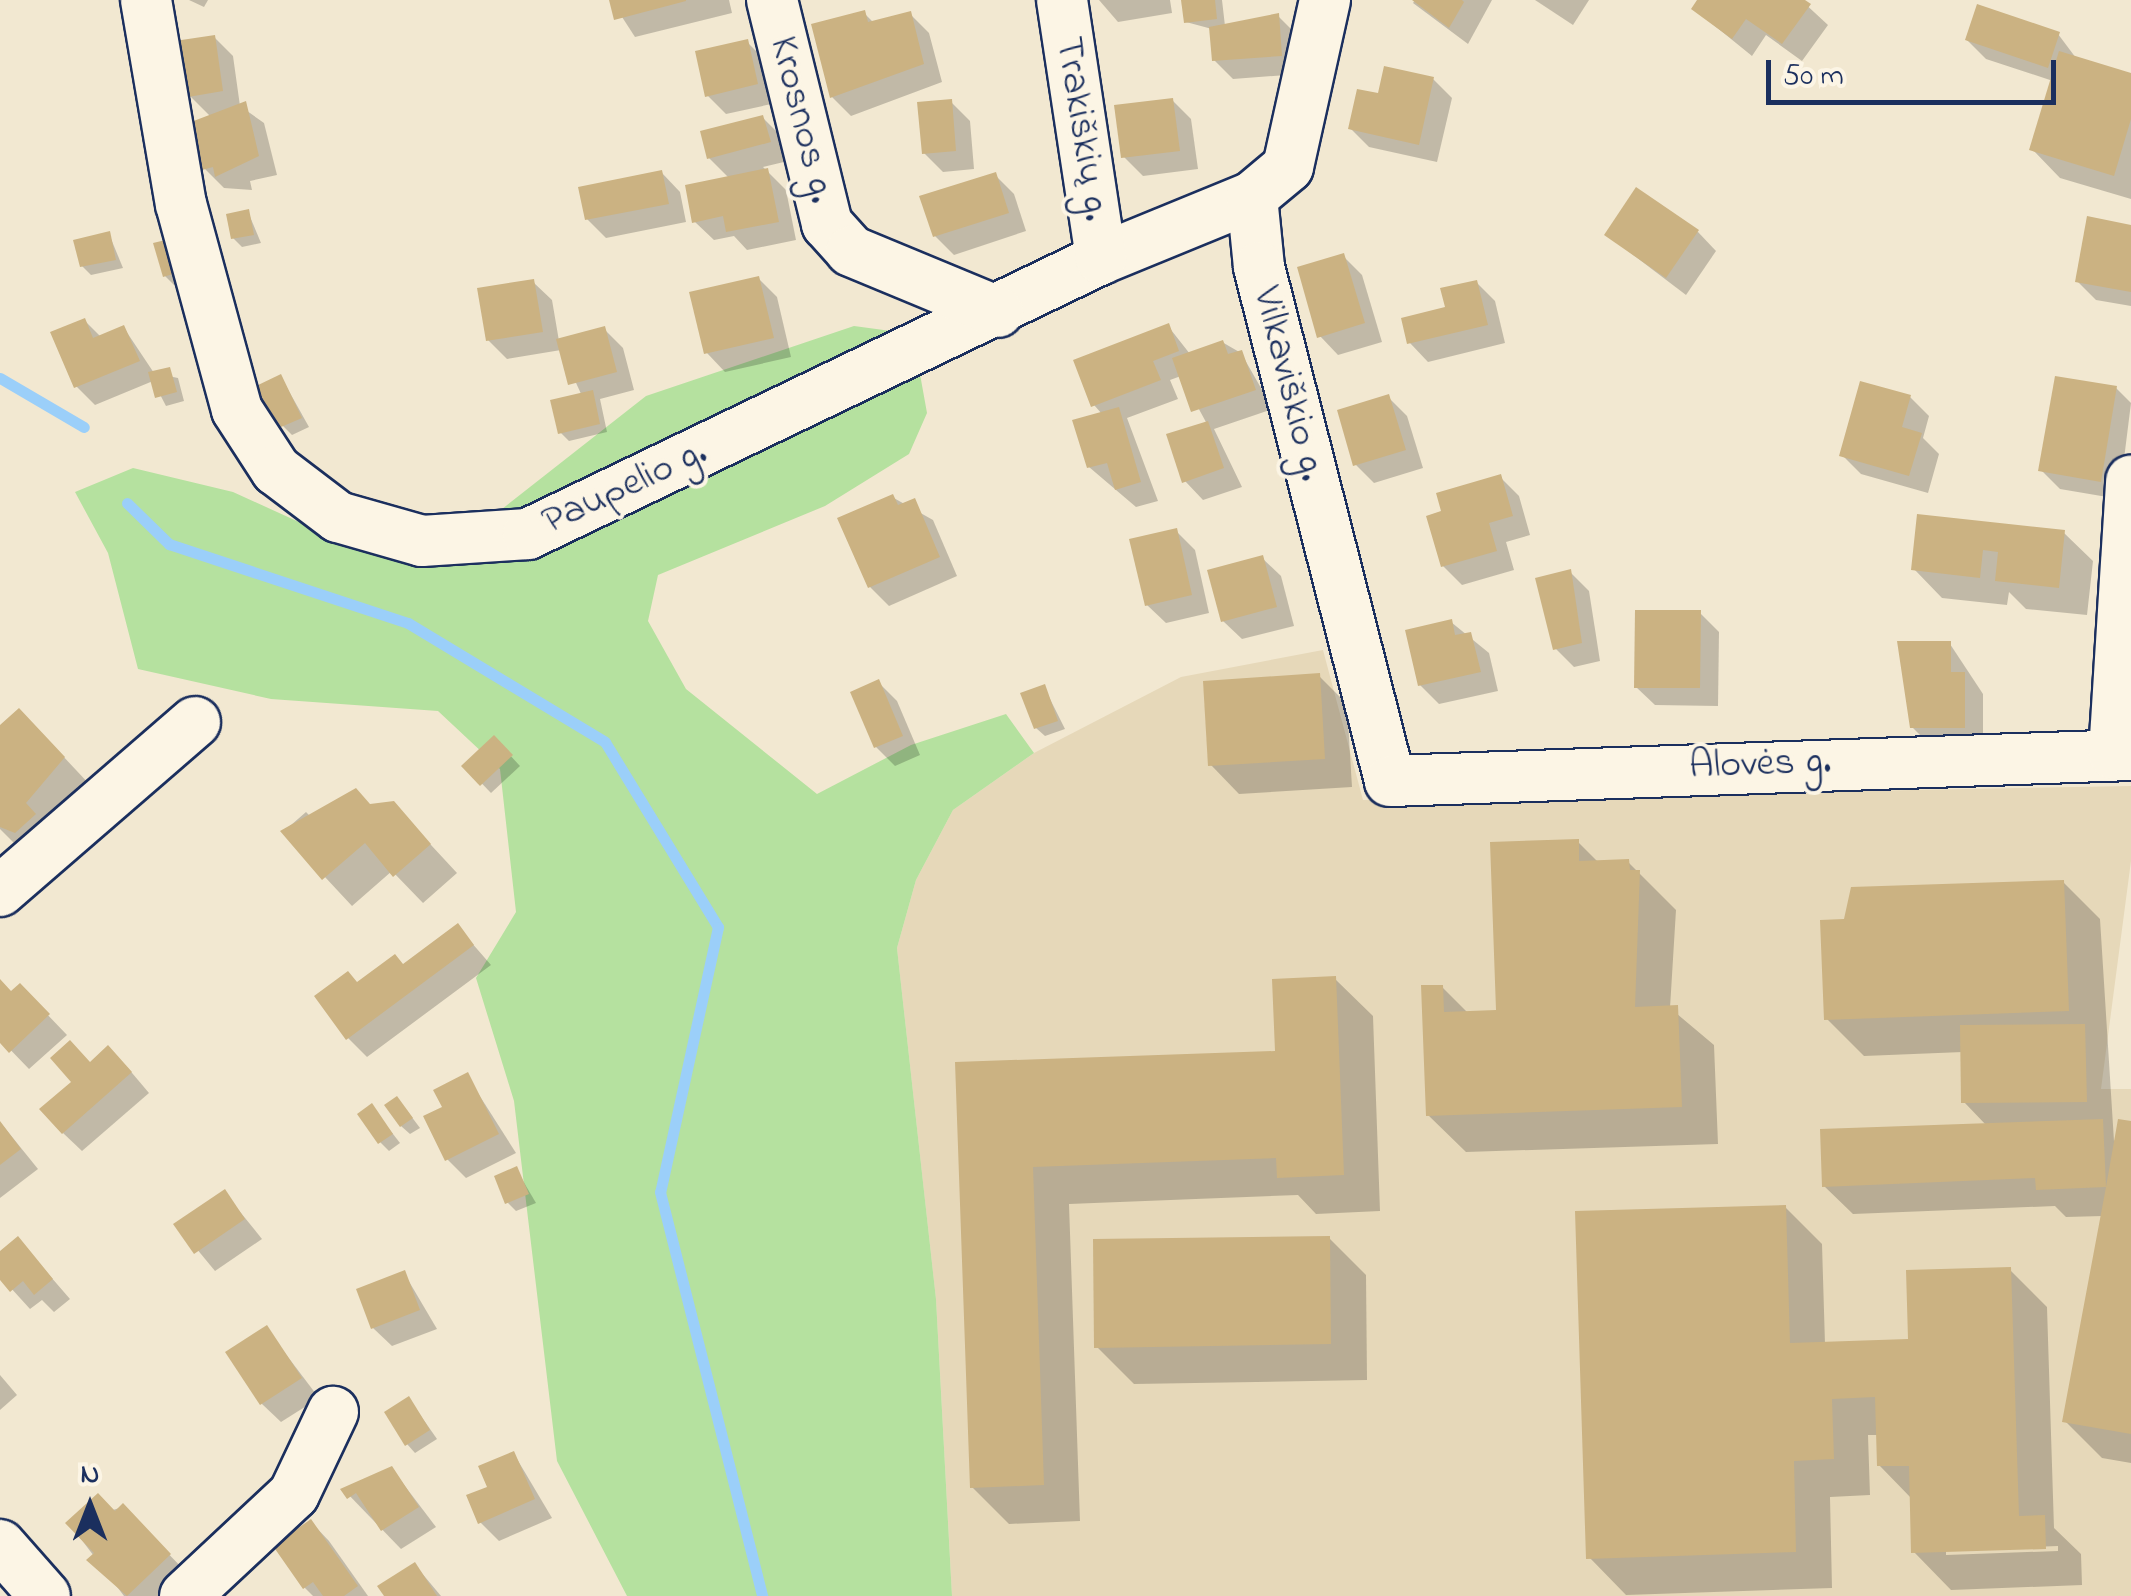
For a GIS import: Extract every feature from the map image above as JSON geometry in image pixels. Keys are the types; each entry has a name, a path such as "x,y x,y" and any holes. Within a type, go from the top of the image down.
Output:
{"street":[{"name":"Paupelio g.","path":"146,0 181,204 237,410 276,470 338,517 422,541 528,534 998,312 1101,259 1252,197"},
{"name":"Krosnos g.","path":"772,0 827,224 851,251 998,312"},
{"name":"Trakiškių g.","path":"1062,0 1101,259"},
{"path":"1252,197 1288,168 1325,0"},
{"name":"Vilkaviškio g.","path":"1252,197 1259,267 1390,781"},
{"path":"2122,754 2131,481"},
{"path":"0,891 196,722"},
{"name":"Alovės g.","path":"1390,781 2122,754"},
{"path":"185,1596 294,1494 333,1412"},
{"path":"0,1545 44,1596"}],"shaded area":[{"path":"1323,650 1363,800 2131,786 2131,861 2101,1089 2131,1089 2131,1596 952,1596 936,1299 897,948 916,880 953,810 1034,753 1181,677"}],"green space":[{"path":"854,326 891,331 918,363 927,413 909,454 825,506 658,575 648,621 686,689 817,794 911,745 1006,714 1034,753 953,810 916,880 897,948 936,1299 952,1596 627,1596 557,1461 514,1101 476,978 516,912 500,769 438,711 271,699 138,669 108,553 75,492 133,468 233,492 365,552 460,542 646,396"}],"building":[{"path":"609,0 686,0 686,1 614,20"},
{"path":"1181,0 1215,0 1217,19 1184,23"},
{"path":"1412,0 1462,0 1464,2 1449,28"},
{"path":"1697,0 1805,0 1811,4 1782,44 1746,19 1732,39 1691,9"},
{"path":"1977,4 2060,32 2048,68 1965,40"},
{"path":"865,10 868,22 911,11 924,64 830,98 811,24"},
{"path":"1279,13 1282,56 1212,61 1209,27"},
{"path":"215,35 223,91 188,97 168,42"},
{"path":"748,39 758,84 705,97 695,51"},
{"path":"2059,51 2131,73 2131,119 2114,176 2029,150"},
{"path":"1384,66 1434,77 1419,145 1348,129 1357,89 1378,93"},
{"path":"1173,98 1180,151 1121,158 1114,105"},
{"path":"952,99 956,151 922,154 917,102"},
{"path":"246,101 259,156 215,177 213,167 202,170 191,122"},
{"path":"763,115 771,142 707,159 700,131"},
{"path":"768,168 779,222 726,232 723,216 692,223 685,185"},
{"path":"662,170 669,204 585,220 578,187"},
{"path":"996,172 1009,213 933,237 919,196"},
{"path":"1636,187 1699,230 1666,278 1604,235"},
{"path":"249,209 254,235 231,239 226,214"},
{"path":"2087,216 2131,225 2131,292 2075,282"},
{"path":"110,231 116,260 80,267 73,240"},
{"path":"174,238 183,271 163,277 153,243"},
{"path":"1344,253 1365,323 1317,338 1297,267"},
{"path":"759,276 774,338 704,354 689,292"},
{"path":"534,279 543,332 486,341 477,288"},
{"path":"1477,280 1488,325 1407,344 1401,318 1445,307 1440,288"},
{"path":"85,318 93,338 124,325 140,361 74,388 50,332"},
{"path":"1169,323 1179,351 1153,361 1161,380 1091,407 1073,360"},
{"path":"605,326 617,372 568,385 556,339"},
{"path":"1223,340 1228,354 1242,350 1256,390 1191,412 1172,358"},
{"path":"170,367 177,392 155,398 148,372"},
{"path":"281,374 302,418 281,427 254,387"},
{"path":"2055,376 2117,386 2101,482 2038,471"},
{"path":"1860,381 1911,395 1902,427 1922,433 1909,476 1839,456"},
{"path":"593,390 600,424 558,434 550,400"},
{"path":"1389,394 1406,450 1353,466 1337,410"},
{"path":"1119,407 1141,482 1115,490 1107,463 1087,468 1072,420"},
{"path":"1208,421 1224,468 1182,483 1166,434"},
{"path":"1501,474 1513,516 1489,523 1497,551 1441,567 1426,516 1441,511 1436,493"},
{"path":"893,494 898,505 915,498 940,557 868,588 837,518"},
{"path":"1917,514 2065,530 2059,588 1995,581 1998,552 1983,550 1980,578 1911,570"},
{"path":"1177,528 1192,595 1145,606 1129,539"},
{"path":"1263,555 1277,607 1221,622 1207,570"},
{"path":"1571,569 1582,643 1553,650 1535,578"},
{"path":"1635,610 1701,610 1700,688 1634,688"},
{"path":"1452,619 1455,635 1471,632 1481,672 1418,686 1405,630"},
{"path":"1897,641 1951,641 1951,672 1965,672 1965,728 1910,728"},
{"path":"1320,673 1325,759 1208,766 1203,681"},
{"path":"879,679 903,736 874,748 850,692"},
{"path":"1045,684 1058,721 1034,729 1020,693"},
{"path":"19,708 65,757 26,803 36,814 15,833 0,827 0,725"},
{"path":"494,735 513,755 480,786 461,766"},
{"path":"356,788 370,804 394,801 431,844 393,877 365,843 322,880 280,831"},
{"path":"1579,839 1579,861 1629,859 1630,870 1640,870 1635,1007 1678,1005 1682,1107 1426,1116 1421,985 1443,985 1444,1012 1496,1010 1490,842"},
{"path":"2064,880 2069,1011 1824,1020 1820,920 1844,919 1851,887"},
{"path":"458,923 474,945 346,1040 314,996 348,971 357,982 395,954 403,964"},
{"path":"1336,976 1344,1175 1277,1178 1276,1158 1033,1167 1044,1485 970,1488 955,1062 1275,1051 1272,979"},
{"path":"0,979 11,991 20,983 50,1014 9,1053 0,1043"},
{"path":"2085,1024 2087,1102 1961,1103 1960,1025"},
{"path":"70,1040 90,1062 108,1045 132,1072 62,1134 39,1109 71,1082 50,1058"},
{"path":"468,1072 499,1134 445,1161 423,1116 442,1107 433,1090"},
{"path":"397,1096 413,1118 400,1127 384,1105"},
{"path":"372,1103 393,1134 378,1144 357,1114"},
{"path":"2103,1119 2106,1187 2036,1190 2035,1178 1822,1187 1820,1129"},
{"path":"2118,1119 2131,1121 2131,1434 2062,1422"},
{"path":"0,1121 21,1149 0,1165"},
{"path":"517,1166 529,1194 505,1204 494,1176"},
{"path":"225,1189 245,1219 194,1254 173,1224"},
{"path":"1786,1205 1790,1343 1908,1339 1906,1270 2011,1267 2019,1516 2045,1515 2046,1549 1911,1553 1909,1466 1877,1466 1875,1397 1832,1399 1834,1459 1794,1461 1796,1552 1586,1559 1575,1211"},
{"path":"18,1236 53,1279 34,1295 23,1281 10,1292 0,1280 0,1251"},
{"path":"1330,1236 1331,1344 1094,1348 1093,1239"},
{"path":"405,1270 420,1310 371,1329 356,1289"},
{"path":"267,1325 302,1378 260,1405 225,1352"},
{"path":"409,1396 430,1430 405,1446 384,1412"},
{"path":"514,1451 535,1499 478,1524 466,1495 487,1487 478,1466"},
{"path":"392,1466 419,1507 381,1531 356,1493 347,1499 340,1489"},
{"path":"98,1493 115,1511 123,1503 171,1554 127,1596 86,1560 94,1553 65,1523"},
{"path":"311,1519 358,1586 344,1596 323,1596 313,1582 303,1589 273,1546"},
{"path":"415,1562 437,1596 384,1596 377,1586"}],"waterway":[{"path":"0,378 84,427"},
{"path":"127,503 169,544 408,623 605,742 718,927 660,1192 762,1596"}]}
